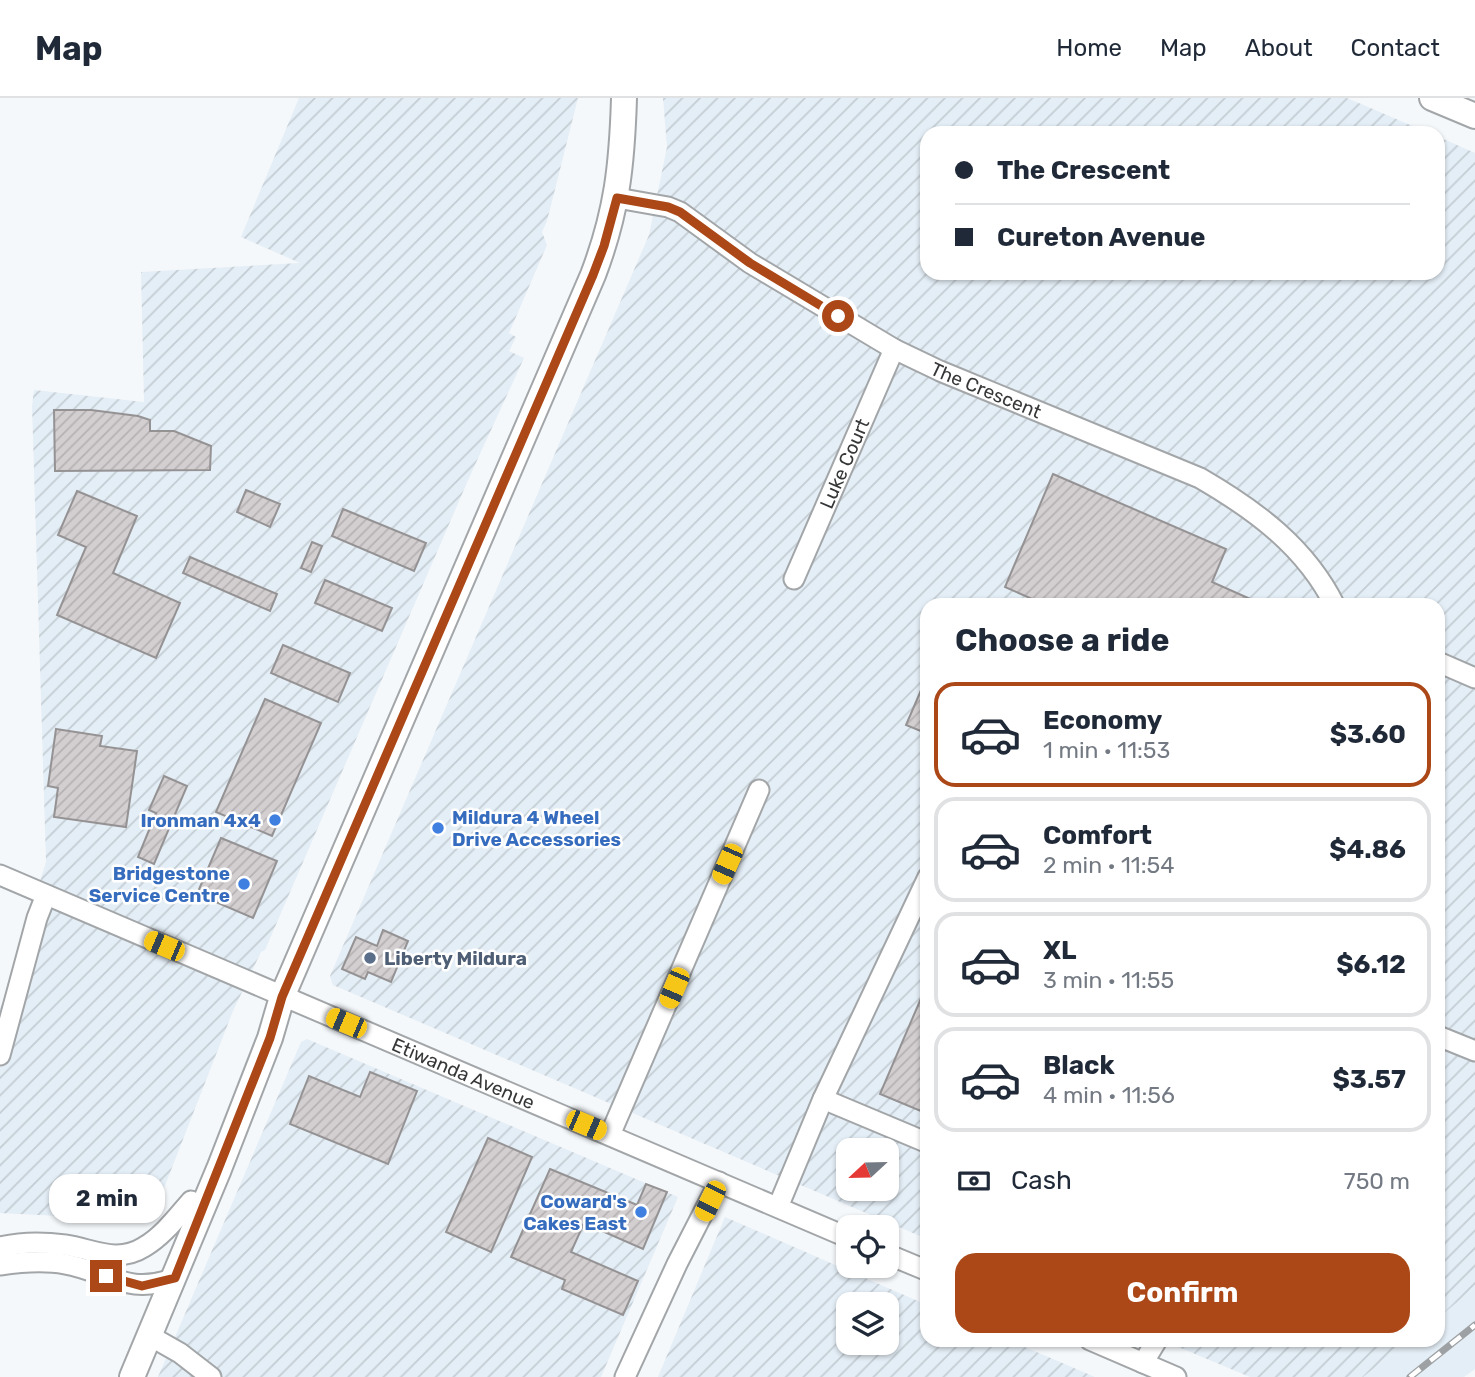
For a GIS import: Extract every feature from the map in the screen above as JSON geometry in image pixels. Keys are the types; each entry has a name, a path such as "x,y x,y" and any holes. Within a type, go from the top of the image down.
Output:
{"main road":[{"path":"119,1377 167,1281 270,1038 282,997 588,287 604,246 617,198 624,98"},
{"path":"1432,98 1475,117"},
{"path":"132,1377 150,1336 191,1201 254,1038 265,1016 282,997"}],"street":[{"name":"The Crescent","path":"617,198 668,207 680,212 750,263 894,349 950,376 1200,478 1236,499 1290,543 1322,581 1331,598"},
{"name":"Luke Court","path":"794,579 894,349"},
{"path":"1445,665 1475,678"},
{"path":"610,1135 759,790"},
{"name":"Etiwanda Avenue","path":"0,875 836,1232"},
{"path":"778,1207 824,1099 920,894"},
{"path":"0,1055 37,918 46,895"},
{"path":"1445,1039 1475,1051"},
{"path":"824,1099 920,1140"},
{"path":"625,1377 660,1303 712,1179"},
{"path":"0,1247 53,1244 104,1255 124,1255 145,1247 155,1239 191,1201"},
{"path":"899,1259 920,1268"},
{"path":"0,1265 64,1263 130,1284 142,1286 167,1281"},
{"path":"635,1377 660,1303"},
{"path":"150,1336 180,1353 211,1377"},
{"path":"1106,1347 1176,1377"},
{"path":"1143,1363 1153,1347"}],"shaded area":[{"path":"299,98 578,98 542,232 547,245 509,333 516,337 509,351 524,358 469,478 265,950 261,952 233,1011 159,1201 136,1220 0,1213 0,1010 46,862 32,406 34,390 144,402 141,272 300,263 241,237"},
{"path":"663,98 1347,98 1413,126 920,126 920,280 1445,280 1445,140 1475,153 1475,1288 1445,1312 1445,598 920,598 920,1236 899,1227 899,1215 871,1215 838,1201 900,1200 900,1138 836,1138 836,1200 333,985 330,976 649,235 667,147"},
{"path":"307,1039 678,1197 601,1377 158,1377 301,1042"},
{"path":"725,1217 836,1265 836,1278 865,1278 897,1292 836,1292 836,1355 899,1355 899,1293 920,1302 920,1347 1025,1347 1095,1377 658,1377"},
{"path":"1475,1288 1475,1369 1464,1377 1363,1377 1401,1347 1445,1347 1445,1312"},
{"path":"1178,1347 1401,1347 1363,1377 1250,1377"}],"building":[{"path":"54,410 91,410 150,420 150,431 174,431 211,446 210,470 55,471"},
{"path":"1053,474 1226,549 1212,582 1248,598 1030,598 1005,587"},
{"path":"246,490 280,504 270,527 237,512"},
{"path":"77,491 137,516 113,573 180,603 156,658 57,615 86,547 58,535"},
{"path":"343,509 426,543 414,571 332,536"},
{"path":"312,542 322,546 311,572 301,568"},
{"path":"190,557 277,594 270,611 183,573"},
{"path":"325,580 392,608 382,631 315,603"},
{"path":"283,645 350,673 338,702 271,673"},
{"path":"920,693 920,731 906,725"},
{"path":"265,699 321,723 272,836 216,812"},
{"path":"56,729 102,736 100,746 137,751 126,827 54,817 58,788 48,786"},
{"path":"164,776 187,786 154,864 138,857 156,813 149,810"},
{"path":"221,838 277,861 253,918 197,894"},
{"path":"383,930 408,941 391,982 368,972 365,979 342,969 356,937 377,946"},
{"path":"920,1001 920,1111 880,1094"},
{"path":"370,1072 417,1091 388,1164 290,1124 309,1076 360,1097"},
{"path":"488,1138 532,1157 491,1252 446,1232"},
{"path":"550,1169 637,1205 646,1184 667,1192 643,1249 584,1223 571,1252 638,1281 623,1315 562,1289 565,1280 511,1257"}],"railway":[{"path":"1410,1377 1475,1325"}],"place":[{"name":"Ironman 4x4","path":"275,820"},
{"name":"Mildura 4 Wheel Drive Accessories","path":"438,828"},
{"name":"Bridgestone Service Centre","path":"244,884"},
{"name":"Liberty Mildura","path":"370,958"},
{"name":"Coward's Cakes East","path":"641,1212"}],"route":[{"path":"106,1276 142,1286 175,1278 270,1038 282,997 593,275 617,198 668,207 680,212 750,263 838,316"}]}
